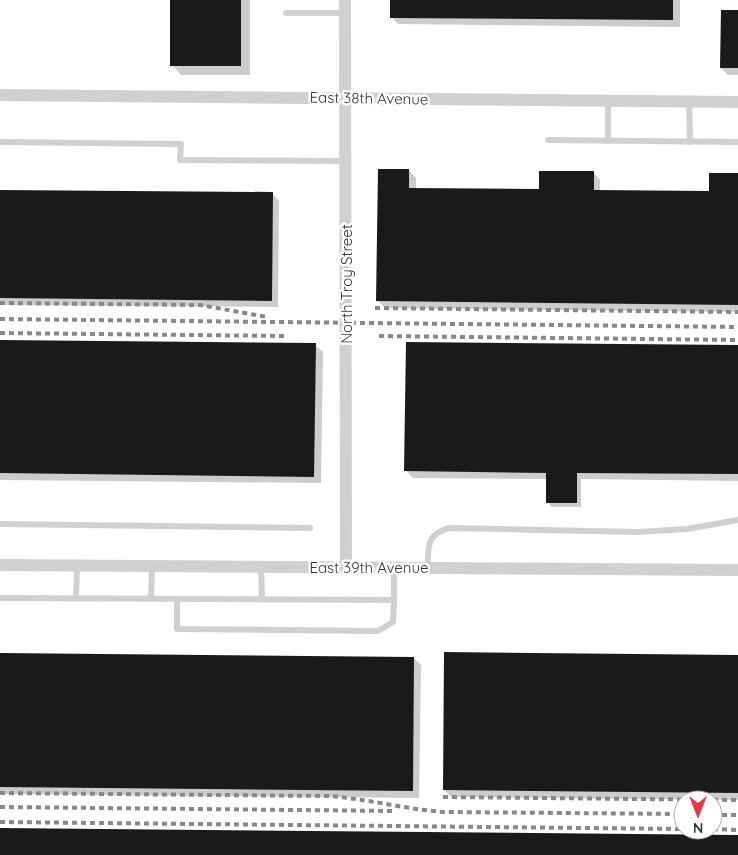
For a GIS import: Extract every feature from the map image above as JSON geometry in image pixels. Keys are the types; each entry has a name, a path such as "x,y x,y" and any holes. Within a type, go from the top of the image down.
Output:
{"street":[{"name":"North Troy Street","path":"345,6 346,567"},
{"name":"East 38th Avenue","path":"0,96 738,102"},
{"name":"East 39th Avenue","path":"0,565 738,570"}],"lane":[{"path":"286,14 345,6"},
{"path":"608,100 608,141"},
{"path":"689,101 690,142"},
{"path":"548,140 738,142"},
{"path":"0,142 181,144 180,160 345,161"},
{"path":"428,568 428,549 432,536 439,530 449,528 638,532 687,529 738,520"},
{"path":"0,524 310,528"},
{"path":"76,598 77,566"},
{"path":"151,598 152,566"},
{"path":"261,566 262,599"},
{"path":"178,599 178,629 378,631 393,622 394,568"},
{"path":"0,598 394,600"}],"building":[{"path":"170,0 241,0 241,66 170,66"},
{"path":"390,0 673,0 673,20 390,18"},
{"path":"721,10 738,10 738,68 720,68"},
{"path":"378,169 409,169 409,188 539,189 539,171 594,171 594,190 709,191 709,173 738,173 738,305 376,301"},
{"path":"0,190 273,192 272,301 0,298"},
{"path":"0,340 316,343 314,477 0,473"},
{"path":"406,342 738,345 738,474 577,473 577,503 546,503 546,473 404,471"},
{"path":"444,652 738,655 738,793 723,793 723,790 673,790 673,792 443,790"},
{"path":"0,653 414,657 413,791 0,787"},
{"path":"0,828 673,834 673,840 723,840 723,835 738,835 738,855 0,855"}],"railway":[{"path":"0,303 200,305 267,317"},
{"path":"375,308 738,312"},
{"path":"0,319 738,327"},
{"path":"0,333 284,336"},
{"path":"379,336 738,340"},
{"path":"0,793 329,796 443,812 673,814"},
{"path":"443,797 738,800"},
{"path":"0,807 395,811"},
{"path":"723,815 738,815"},
{"path":"0,822 673,829"},
{"path":"723,829 738,830"}]}
